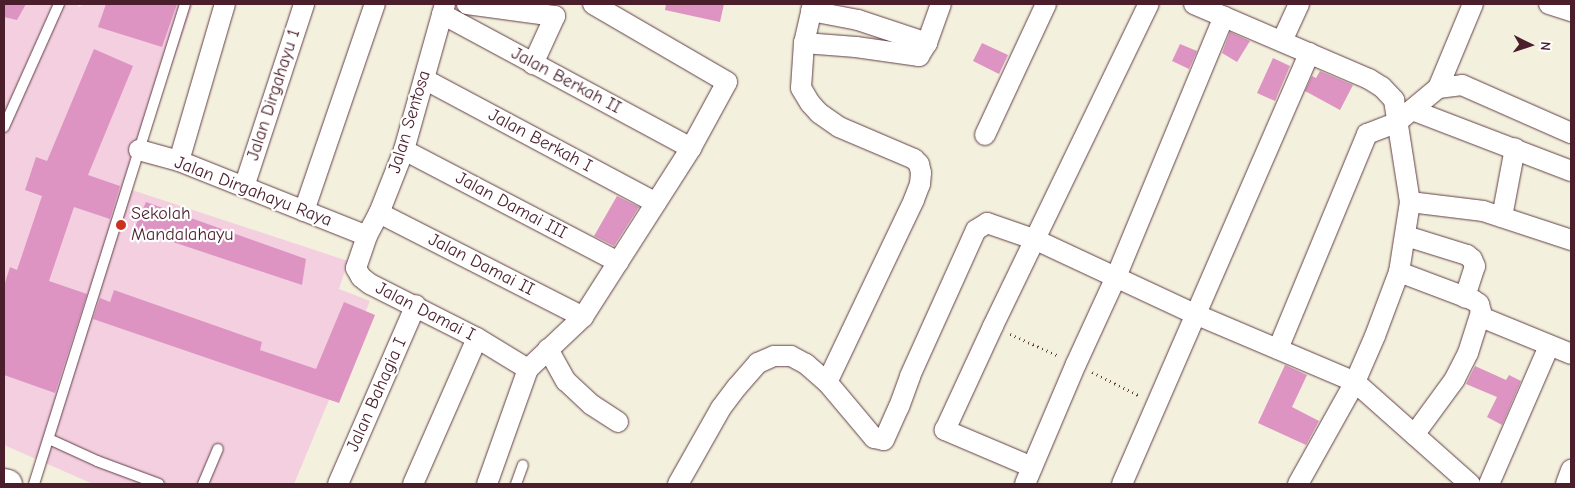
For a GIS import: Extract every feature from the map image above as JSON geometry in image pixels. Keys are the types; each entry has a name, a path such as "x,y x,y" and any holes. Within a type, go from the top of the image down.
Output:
{"street":[{"path":"179,161 225,4"},
{"name":"Jalan Dirgahayu 1","path":"244,187 304,4"},
{"path":"304,211 375,4"},
{"path":"467,4 558,10 533,64"},
{"path":"487,484 528,369 583,317 691,148 727,82 593,4"},
{"path":"804,43 866,48 914,56 920,55 927,43 941,4"},
{"path":"985,135 1046,4"},
{"path":"1150,4 993,326 945,430 1028,476 1116,277 1224,16"},
{"path":"1194,4 1282,41 1382,87 1394,100 1396,124 1410,202 1399,272 1375,336 1354,382 1298,484"},
{"path":"1282,41 1299,4"},
{"path":"1278,349 1367,134 1396,124 1438,88 1473,4"},
{"path":"1549,4 1571,11"},
{"path":"827,382 914,200 920,184 921,173 919,164 914,159 839,127 819,113 810,103 801,88 804,43 812,7 927,43"},
{"name":"Jalan Berkah II","path":"443,9 533,64 691,148"},
{"name":"Jalan Sentosa","path":"367,236 379,213 404,150 443,9"},
{"path":"1122,484 1158,405 1195,314 1309,53"},
{"name":"Jalan Berkah I","path":"424,79 656,203"},
{"path":"1438,88 1462,85 1571,133"},
{"path":"1412,110 1571,171"},
{"path":"1502,217 1515,148"},
{"name":"Jalan Dirgahayu Raya","path":"139,150 179,161 367,236"},
{"name":"Jalan Damai III","path":"404,150 618,262"},
{"path":"1410,202 1483,211 1571,240"},
{"name":"Jalan Damai II","path":"379,213 583,317"},
{"path":"678,484 721,408 758,363 774,356 791,356 806,364 827,382 874,438 884,440 910,376 976,230 990,223 1036,240 1195,314 1354,382 1470,484"},
{"name":"Jalan Damai I","path":"367,236 356,264 357,272 370,284 416,305 477,338 528,369"},
{"path":"1406,236 1467,255 1472,259 1475,266 1465,297"},
{"path":"1399,272 1465,297 1478,304 1481,317 1468,353 1455,379 1414,435"},
{"name":"Jalan Bahagia I","path":"338,484 416,305"},
{"path":"1481,317 1571,354"},
{"path":"412,484 477,338"},
{"path":"1489,484 1549,346"},
{"path":"548,349 566,381 592,405 618,422"},
{"path":"1566,484 1571,470"},
{"path":"4,483 8,484"}],"lane":[{"path":"4,126 59,4"},
{"path":"34,484 185,4"},
{"path":"49,438 97,461 160,484"},
{"path":"203,484 218,448"},
{"path":"516,484 522,465"}],"shaded area":[{"name":"Sekolah Mandalahayu","path":"4,4 78,4 78,7 86,4 193,4 129,189 348,261 339,289 370,301 294,484 93,484 4,445"}],"building":[{"path":"4,4 26,4 17,20 4,17"},
{"path":"106,4 177,4 162,47 98,27"},
{"path":"666,4 724,4 720,22 665,10"},
{"path":"1230,32 1250,41 1237,62 1222,53"},
{"path":"982,43 1008,55 999,74 973,61"},
{"path":"1180,44 1197,51 1189,69 1172,61"},
{"path":"94,49 133,66 88,175 120,186 110,219 74,207 49,281 87,294 55,393 4,375 4,286 10,267 17,270 42,196 25,190 36,157 47,161"},
{"path":"1273,58 1290,66 1275,101 1257,93"},
{"path":"1320,71 1353,85 1340,110 1305,91 1312,76 1316,78"},
{"path":"617,196 639,207 614,246 594,236"},
{"path":"146,202 306,259 302,285 134,229"},
{"path":"114,290 262,342 260,350 316,369 344,302 375,315 339,403 93,319 100,298 110,302"},
{"path":"1285,365 1307,375 1292,407 1319,421 1306,445 1258,423"},
{"path":"1475,366 1506,380 1509,375 1521,381 1502,425 1487,417 1497,397 1466,384"}],"place":[{"name":"Sekolah Mandalahayu","path":"121,225"}]}
